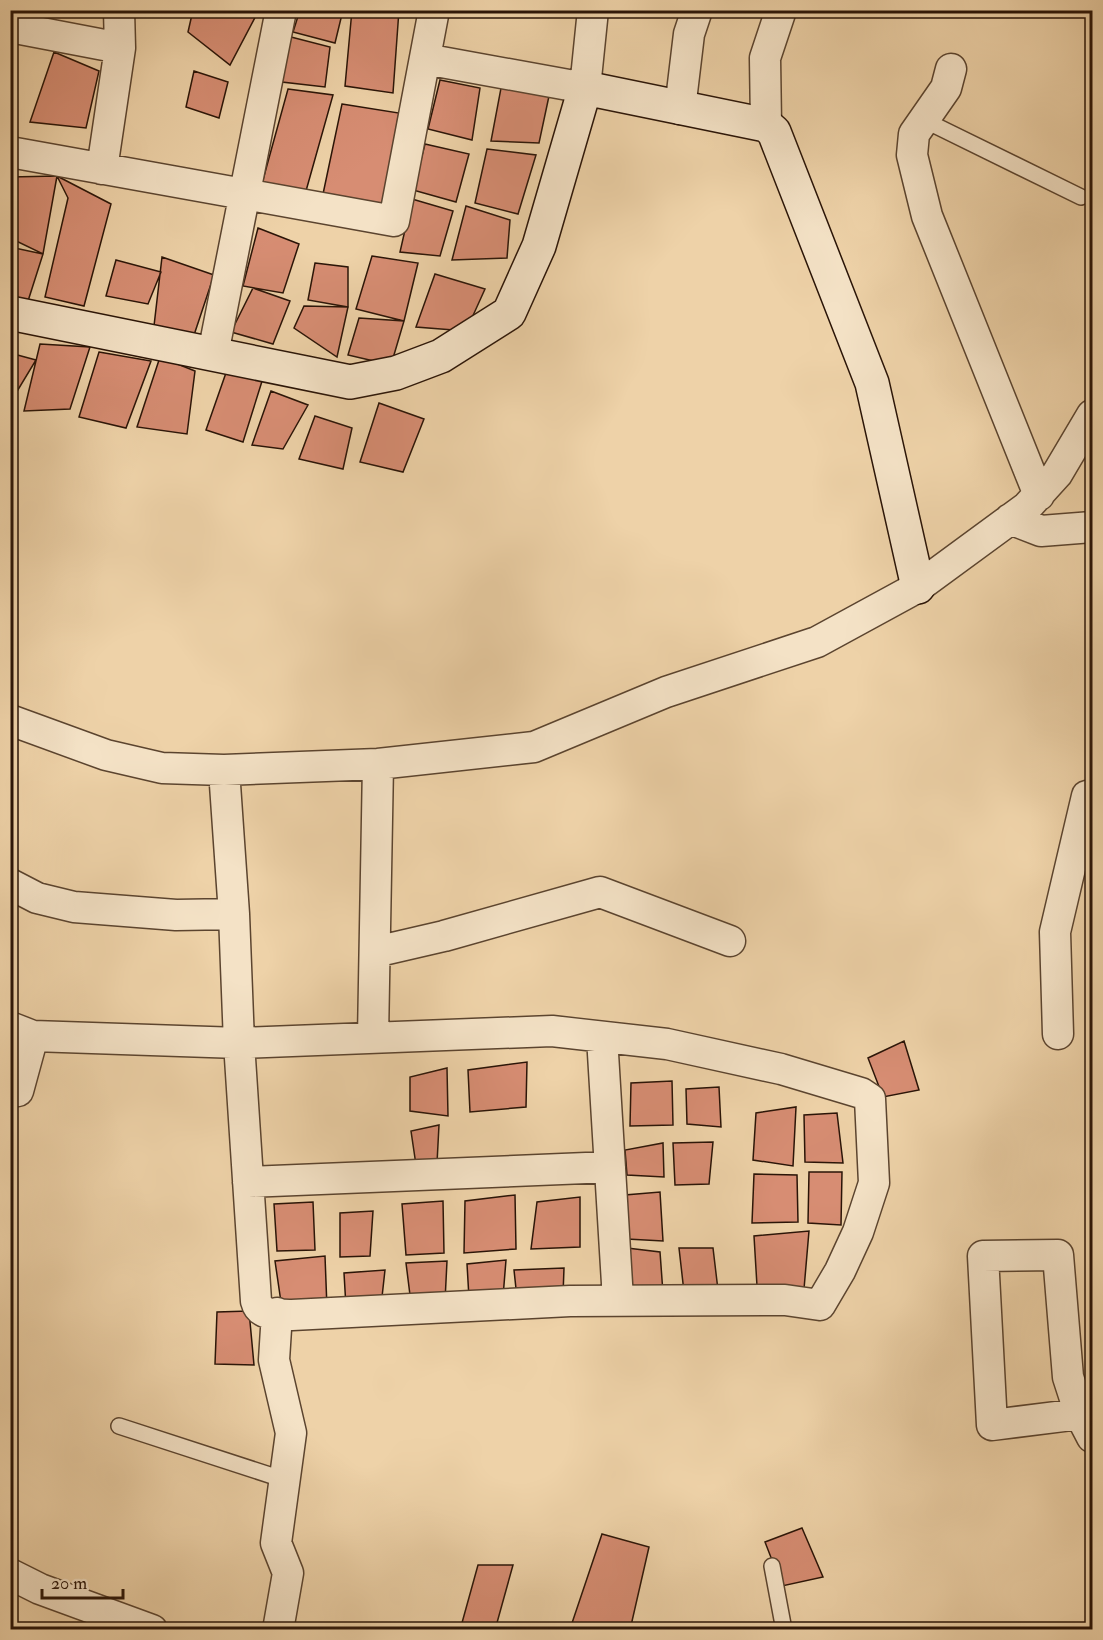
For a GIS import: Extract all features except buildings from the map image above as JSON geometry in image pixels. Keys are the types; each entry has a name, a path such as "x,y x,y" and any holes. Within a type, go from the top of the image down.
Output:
{"street":[{"path":"102,169 120,48 119,10"},
{"path":"213,354 281,10"},
{"path":"10,152 394,221 434,10"},
{"path":"10,313 350,382 396,373 441,356 509,313 539,246 585,88 593,10"},
{"path":"680,109 688,34 697,10"},
{"path":"766,125 765,58 781,10"},
{"path":"10,27 120,48"},
{"path":"424,59 585,88 766,125 774,132 872,383 918,586"},
{"path":"951,69 946,87 914,134 912,155 927,216 1039,495"},
{"path":"10,720 106,756 162,768 224,770 378,765 534,747 666,692 817,642 918,586 1027,507 1057,474 1092,415"},
{"path":"1010,519 1041,531 1092,527"},
{"path":"374,1038 378,765"},
{"path":"10,1092 18,1091 22,1032 239,1043 552,1031 667,1044 769,1067 861,1093 870,1099 874,1183 858,1232 840,1271 820,1305 785,1300 618,1300 292,1315 264,1312 256,1305 239,1043 234,914 224,770"},
{"path":"1058,1034 1055,932 1087,796 1092,795"},
{"path":"10,884 37,898 74,907 176,915 234,914"},
{"path":"375,952 444,936 600,892 730,941"},
{"path":"602,1037 618,1300"},
{"path":"248,1182 610,1167"},
{"path":"1058,1255 1068,1377 1086,1425 992,1425 983,1256 1058,1255"},
{"path":"277,1313 274,1360 291,1433 276,1543 288,1573 278,1629"},
{"path":"10,1574 40,1589 152,1629"}],"lane":[{"path":"924,120 1081,197"},
{"path":"119,1426 285,1480"},
{"path":"772,1566 784,1629"}]}
